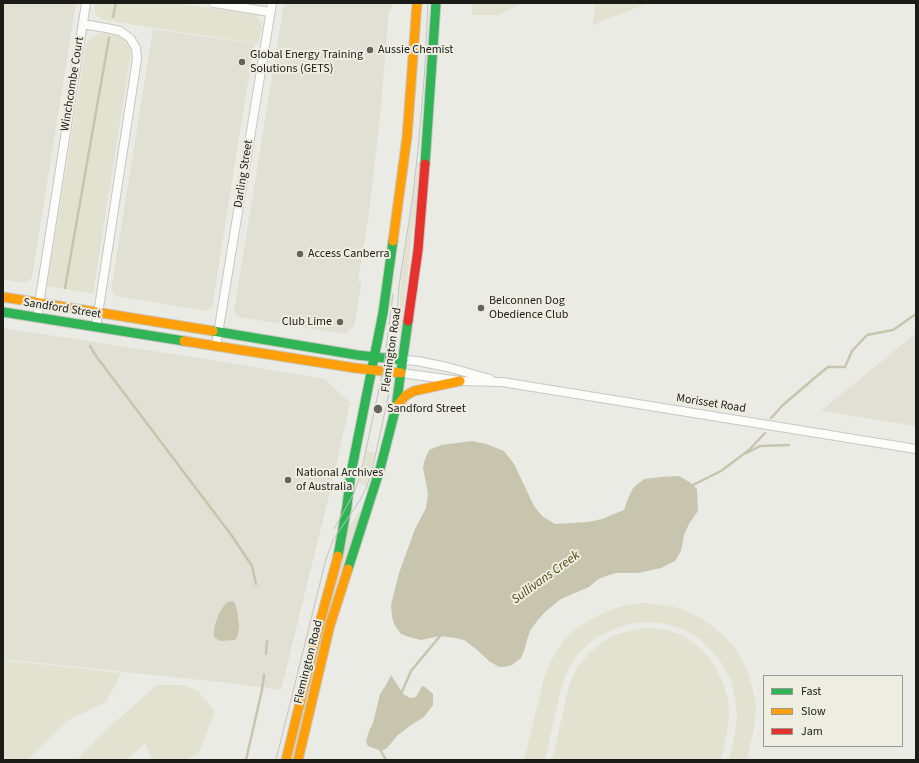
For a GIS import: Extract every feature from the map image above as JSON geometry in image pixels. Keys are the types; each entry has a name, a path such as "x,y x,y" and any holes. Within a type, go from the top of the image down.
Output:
{"main road":[{"name":"Flemington Road","path":"286,760 316,637 337,560 346,512 351,473 383,313 407,137 417,3"},
{"name":"Flemington Road","path":"298,760 330,625 380,469 396,407 418,250 429,116 436,3"},
{"name":"Sandford Street","path":"3,297 218,333 374,357"},
{"name":"Sandford Street","path":"3,312 371,370 401,373"},
{"name":"Morisset Road","path":"374,357 403,360"},
{"path":"396,407 405,396 414,391 460,381"}],"street":[{"path":"83,24 86,3"},
{"path":"214,3 270,12"},
{"name":"Darling Street","path":"216,346 272,3"},
{"name":"Winchcombe Court","path":"37,317 83,24 120,32 130,38 136,48 137,59 96,326"},
{"name":"Morisset Road","path":"403,360 417,361 447,367 502,382 916,449"},
{"name":"Morisset Road","path":"401,373 460,381 502,382"}],"shaded area":[{"path":"3,3 76,3 32,278 25,283 3,279"},
{"path":"284,3 392,3 392,9 389,9 380,118 368,220 358,281 362,282 354,326 344,334 239,317 234,311"},
{"path":"153,29 254,44 212,307 206,311 116,296 111,291"},
{"path":"3,328 325,379 350,403 333,479 281,690 3,659"},
{"path":"916,333 916,426 821,411"}],"green space":[{"path":"95,3 177,3 254,15 260,20 262,27 258,44 103,20 95,13"},
{"path":"473,3 522,3 499,15 472,15"},
{"path":"595,3 648,3 593,25"},
{"path":"103,33 124,38 128,42 131,53 93,294 47,286 86,45 89,39 97,34"},
{"path":"418,163 421,163 415,218 411,235 408,273 400,332 398,332 401,282"},
{"path":"367,451 375,453 366,486 359,483"},
{"path":"363,507 293,760 290,760 348,525 350,525"},
{"path":"639,603 675,607 691,613 706,621 722,634 735,648 746,667 756,704 754,729 747,760 729,760 737,715 731,681 723,665 700,639 685,630 667,624 649,622 632,623 614,629 597,637 583,649 573,661 565,677 545,760 524,760 544,678 556,652 564,641 586,622 610,610"},
{"path":"648,628 666,630 682,635 707,655 716,668 728,699 729,716 721,760 552,760 571,680 579,665 589,653 601,643 615,635 632,630"},
{"path":"3,660 121,673 106,702 67,721 28,760 3,760"},
{"path":"157,685 182,685 197,690 215,711 198,755 183,760 152,760 145,743 130,757 123,760 78,759 98,737"}],"water":[{"path":"472,441 486,444 504,451 514,464 534,506 542,516 555,524 588,522 602,519 624,510 633,488 644,479 661,477 679,476 691,483 697,489 698,511 689,524 684,535 681,551 675,561 661,568 638,573 616,573 606,576 597,580 589,587 561,599 546,611 530,631 521,658 512,665 499,667 489,661 464,640 440,636 421,640 401,634 395,626 392,617 391,605 399,573 415,529 426,508 428,493 423,468 429,450 441,445"},
{"path":"232,601 235,603 237,610 239,625 238,635 235,640 220,641 214,637 214,628 219,613 226,603"},
{"path":"391,675 403,694 410,698 416,697 422,686 425,687 433,694 433,705 424,717 398,735 387,748 381,751 368,746 366,742 373,723 380,694"}],"waterway":[{"path":"113,17 116,3"},
{"path":"65,288 109,38"},
{"name":"Sullivans Creek","path":"771,418 783,405 828,367 845,367 852,351 867,335 893,330 916,314"},
{"path":"90,346 232,536 252,566 256,584"},
{"name":"Sullivans Creek","path":"691,486 721,471 749,450 765,433"},
{"path":"747,453 760,446 789,445"},
{"name":"Sullivans Creek","path":"401,694 411,671 442,635"},
{"path":"266,654 267,641"},
{"path":"246,760 264,675"},
{"name":"Sullivans Creek","path":"381,749 386,760"}],"tram line":[{"path":"276,760 326,559 333,540 360,500 367,486 373,466 389,393 394,359 399,286 413,195 419,140 425,67 428,3"},
{"path":"334,529 354,493 361,473 383,371 393,294"}],"traffic: fast":[{"path":"425,164 436,3"},
{"path":"338,556 351,473 383,313 393,241"},
{"path":"3,312 184,341"},
{"path":"348,569 380,469 396,407 408,321"},
{"path":"213,331 357,355 403,360"}],"traffic: slow":[{"path":"393,241 407,137 417,3"},
{"path":"3,297 213,331"},
{"path":"184,341 355,368 401,373"},
{"path":"397,406 405,396 414,391 460,381"},
{"path":"286,760 316,637 338,556"},
{"path":"298,760 330,625 348,569"}],"traffic: jam":[{"path":"408,321 418,250 425,164"}],"place":[{"name":"Aussie Chemist","path":"370,50"},
{"name":"Global Energy Training Solutions (GETS)","path":"242,62"},
{"name":"Access Canberra","path":"300,254"},
{"name":"Belconnen Dog Obedience Club","path":"481,308"},
{"name":"Club Lime","path":"340,322"},
{"name":"Sandford Street","path":"378,409"},
{"name":"National Archives of Australia","path":"288,480"}]}
